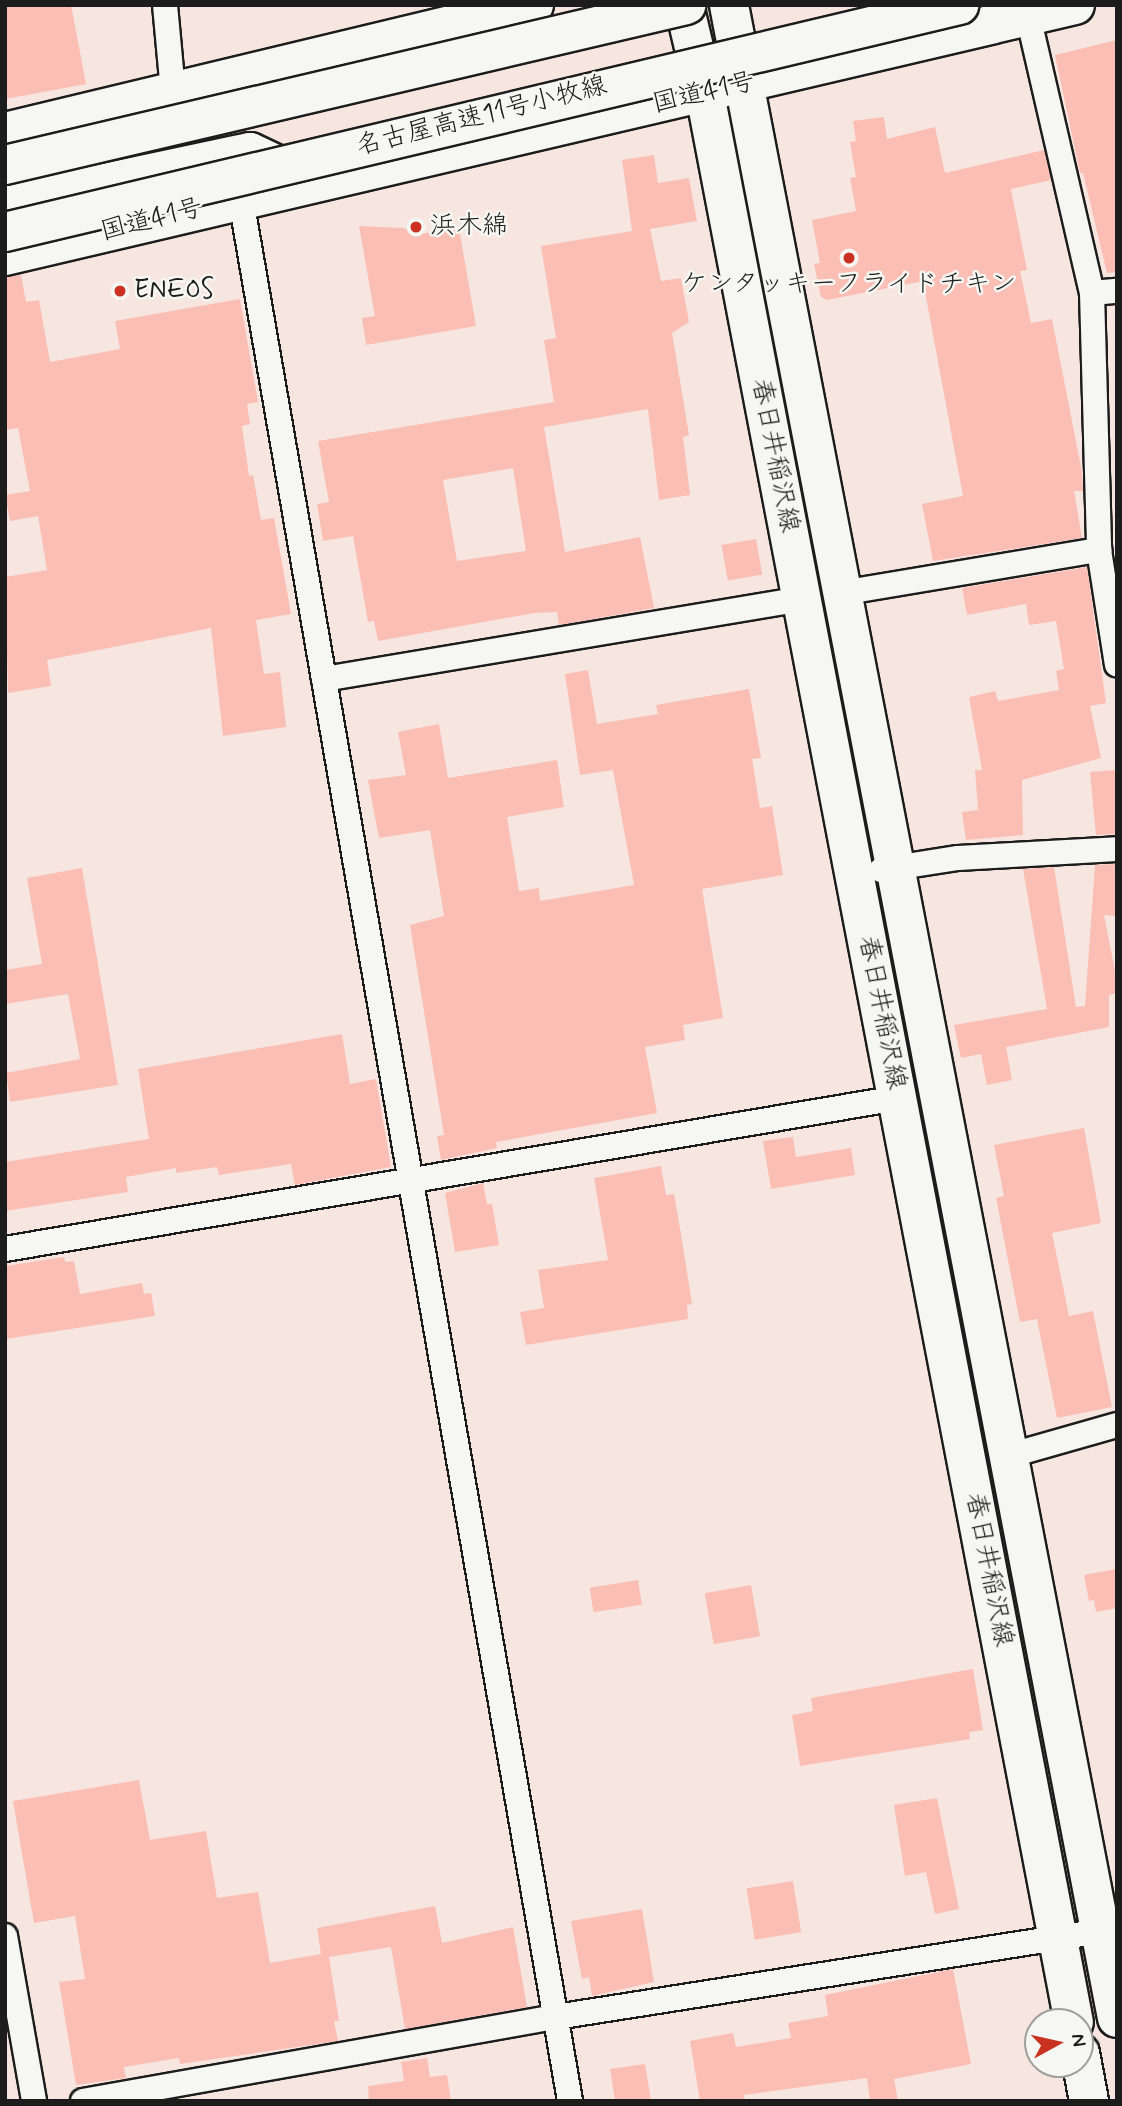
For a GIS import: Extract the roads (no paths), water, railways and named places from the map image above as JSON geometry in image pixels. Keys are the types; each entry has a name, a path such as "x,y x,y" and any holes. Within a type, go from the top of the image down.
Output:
{"main road":[{"path":"5,132 534,5"},
{"path":"5,166 685,5"},
{"name":"春日井稲沢線","path":"685,5 705,94 1071,2008"},
{"name":"春日井稲沢線","path":"729,5 1008,1456 1108,1930 1117,2018"},
{"name":"名古屋高速11号小牧線","path":"5,232 958,5"},
{"name":"国道41号","path":"5,257 745,85 1075,5"},
{"path":"5,204 250,152 288,170 616,91 652,106"},
{"path":"1085,2078 1089,2101"}],"street":[{"path":"165,5 173,91"},
{"path":"1028,16 1092,293 1099,550 1114,625 1117,665"},
{"path":"241,200 570,2101"},
{"path":"1092,293 1117,291"},
{"path":"841,593 1099,550"},
{"path":"324,679 801,599"},
{"path":"853,874 958,858 1117,849"},
{"path":"5,1249 411,1177 898,1098"},
{"path":"1008,1456 1117,1425"},
{"path":"83,2101 556,2017 1057,1934 1108,1930"},
{"path":"5,1936 34,2101"}],"place":[{"name":"浜木綿","path":"416,227"},
{"name":"ケンタッキーフライドチキン","path":"849,258"},
{"name":"ENEOS","path":"120,291"}]}
